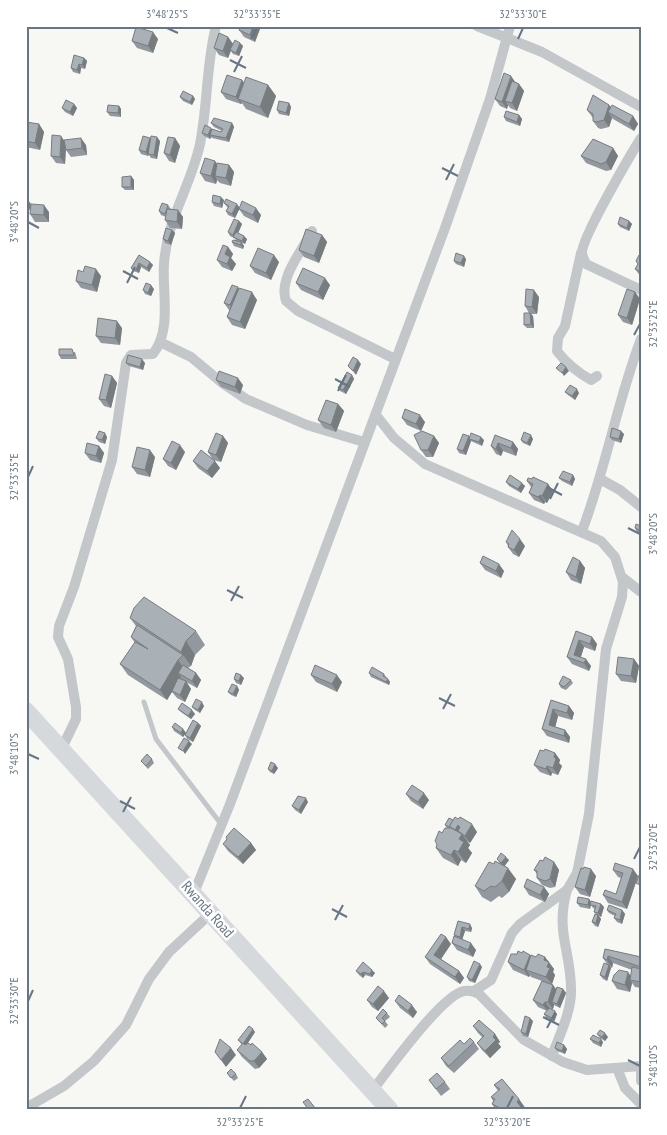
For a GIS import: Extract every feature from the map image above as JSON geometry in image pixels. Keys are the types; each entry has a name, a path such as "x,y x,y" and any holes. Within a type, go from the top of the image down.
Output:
{"highway":[{"name":"Rwanda Road","path":"26,710 389,1109"}],"street":[{"path":"477,26 508,31 641,107"},
{"path":"62,748 76,719 76,707 68,659 58,637 59,626 74,587 112,460 126,363 131,354 154,354 160,342 163,327 164,264 168,234 200,145 204,121 207,73 214,27"},
{"path":"194,893 222,825 364,442 376,415 490,99 508,31"},
{"path":"596,376 591,380 567,363 557,351 558,338 565,326 586,239 610,191 641,138"},
{"path":"312,231 287,279 284,288 286,301 298,311 395,358"},
{"path":"582,252 586,264 641,290"},
{"path":"582,531 600,479 627,378 641,339"},
{"path":"160,342 191,357 221,382 246,399 307,425 364,442"},
{"path":"376,415 394,438 425,464 553,521 582,531 608,547 615,557 622,577 622,597 606,649 589,814 576,874 567,890 561,920 572,990 552,1056"},
{"path":"600,479 620,490 641,507"},
{"path":"622,577 641,592"},
{"path":"373,1090 412,1038 453,996 464,991 474,991 491,980 512,933 520,924 567,890"},
{"path":"26,1108 64,1086 94,1061 126,1025 150,979 168,952 211,913"},
{"path":"474,991 524,1040 552,1056 575,1067 587,1070 641,1066 641,1081"},
{"path":"617,1068 619,1078 625,1088 641,1104"}],"lane":[{"path":"144,702 156,739 222,825"}],"building":[{"path":"241,26 253,26 250,35 239,30"},
{"path":"136,27 153,32 148,46 132,41"},
{"path":"219,33 228,37 223,51 214,48"},
{"path":"235,40 240,43 236,53 230,50"},
{"path":"74,55 84,58 82,65 79,64 77,70 71,68"},
{"path":"504,73 511,76 502,102 495,99"},
{"path":"227,75 242,80 236,97 221,92"},
{"path":"246,77 268,85 260,107 238,99"},
{"path":"512,81 519,84 512,103 505,101"},
{"path":"183,91 193,96 190,102 180,97"},
{"path":"593,95 609,105 604,120 593,121 593,114 587,110"},
{"path":"66,100 74,104 70,112 62,108"},
{"path":"279,101 289,103 286,113 277,110"},
{"path":"108,105 119,106 118,113 107,112"},
{"path":"612,105 633,116 629,124 608,112"},
{"path":"506,111 519,115 517,122 504,117"},
{"path":"214,118 232,123 226,138 210,135 212,129 221,132 223,129 211,123"},
{"path":"26,122 39,124 35,143 26,141"},
{"path":"205,125 211,128 208,135 202,133"},
{"path":"52,135 61,136 60,157 51,156"},
{"path":"143,136 150,138 146,152 139,150"},
{"path":"151,136 157,137 154,155 148,154"},
{"path":"168,137 175,138 170,155 164,153"},
{"path":"81,138 82,148 66,150 64,140"},
{"path":"593,139 613,148 606,162 601,164 581,156"},
{"path":"205,158 215,161 211,176 200,173"},
{"path":"217,163 229,165 226,178 215,176"},
{"path":"131,176 131,187 122,187 122,177"},
{"path":"213,195 221,197 220,204 212,202"},
{"path":"226,199 237,204 232,214 226,211 229,206 224,203"},
{"path":"242,201 256,208 253,215 239,209"},
{"path":"162,203 168,205 165,214 159,211"},
{"path":"31,204 44,205 44,215 30,214"},
{"path":"167,209 178,210 177,222 165,220"},
{"path":"620,217 629,221 627,228 618,224"},
{"path":"234,219 239,221 233,235 228,232"},
{"path":"166,228 172,230 168,241 163,239"},
{"path":"306,229 322,235 314,256 299,250"},
{"path":"236,232 244,236 242,241 233,237"},
{"path":"233,240 241,242 241,245 232,242"},
{"path":"223,245 228,247 225,254 230,257 227,264 217,260"},
{"path":"258,248 274,255 266,273 250,266"},
{"path":"456,253 464,256 461,263 454,261"},
{"path":"139,255 150,262 147,268 139,263 136,270 131,268"},
{"path":"639,255 641,255 641,272 635,269 638,264 636,261"},
{"path":"85,266 96,269 92,285 76,281 78,270 83,272"},
{"path":"303,268 325,278 318,292 296,283"},
{"path":"146,283 151,285 148,293 143,290"},
{"path":"232,285 238,287 230,305 224,303"},
{"path":"239,288 252,292 240,322 227,317"},
{"path":"526,289 534,290 532,307 525,306"},
{"path":"627,289 635,292 627,318 618,315"},
{"path":"524,313 530,313 531,324 524,325"},
{"path":"98,318 117,321 115,338 96,336"},
{"path":"59,349 72,349 74,355 59,355"},
{"path":"128,355 142,359 140,367 126,363"},
{"path":"353,357 358,360 353,371 348,366"},
{"path":"561,363 566,367 562,373 556,368"},
{"path":"219,371 238,378 235,387 216,380"},
{"path":"347,372 352,375 343,390 338,388"},
{"path":"105,374 112,376 106,400 99,399"},
{"path":"570,385 577,389 572,396 565,392"},
{"path":"326,400 338,404 331,425 318,420"},
{"path":"405,409 420,415 416,424 402,418"},
{"path":"612,428 621,431 619,439 610,437"},
{"path":"99,431 105,433 102,440 96,438"},
{"path":"422,431 434,436 428,450 421,450 414,435"},
{"path":"524,432 531,435 527,443 521,440"},
{"path":"216,433 223,436 216,455 208,452"},
{"path":"471,433 481,437 479,442 469,439"},
{"path":"463,434 469,436 463,451 457,449"},
{"path":"495,435 513,442 511,448 498,443 496,449 491,446"},
{"path":"172,441 180,445 171,463 163,459"},
{"path":"87,443 99,446 96,456 85,453"},
{"path":"137,447 150,450 145,470 132,467"},
{"path":"201,450 215,461 207,471 193,461"},
{"path":"563,471 573,475 570,482 559,478"},
{"path":"510,475 522,483 518,489 506,482"},
{"path":"533,477 548,484 542,496 538,497 529,493 533,484 527,481 528,478 532,479"},
{"path":"636,524 641,526 641,531 635,528"},
{"path":"512,530 520,539 514,550 508,547 509,544 506,542"},
{"path":"483,556 499,564 496,571 480,563"},
{"path":"573,557 580,561 576,577 566,572"},
{"path":"144,597 196,631 186,641 181,652 130,618 134,608"},
{"path":"137,625 183,655 160,690 120,664 135,642 148,649 131,637"},
{"path":"576,631 592,637 590,644 579,640 574,655 586,659 584,663 567,657"},
{"path":"618,657 634,659 631,676 616,674"},
{"path":"183,665 196,673 192,681 178,673"},
{"path":"315,665 337,675 332,684 311,675"},
{"path":"372,667 384,674 383,676 388,679 386,682 369,673"},
{"path":"236,673 241,675 239,681 234,679"},
{"path":"563,676 571,680 564,687 559,684"},
{"path":"178,678 186,681 180,695 172,691"},
{"path":"232,684 237,686 233,694 228,692"},
{"path":"196,699 202,702 198,710 192,707"},
{"path":"551,700 569,706 567,713 553,709 549,725 565,730 564,736 542,729"},
{"path":"182,703 192,710 188,716 178,709"},
{"path":"193,720 198,723 190,738 185,735"},
{"path":"175,723 183,729 181,733 172,727"},
{"path":"184,738 189,741 183,751 178,748"},
{"path":"545,749 555,753 554,757 556,759 553,768 547,766 546,769 534,765 540,750 544,751"},
{"path":"147,754 152,759 146,766 141,761"},
{"path":"271,762 275,764 272,771 268,769"},
{"path":"412,785 424,793 418,802 406,794"},
{"path":"298,796 306,798 299,810 292,806"},
{"path":"455,817 458,819 460,817 472,824 465,836 458,831 460,827 458,825 455,830 449,826"},
{"path":"449,818 453,820 449,827 445,825"},
{"path":"234,828 251,843 238,857 223,844"},
{"path":"445,828 451,828 462,834 459,839 464,842 458,852 454,850 451,855 436,848 437,844 435,841 439,831 442,833"},
{"path":"501,853 506,857 501,863 497,859"},
{"path":"545,857 554,862 550,879 545,881 537,878 537,871 534,870 540,860 543,861"},
{"path":"495,861 508,868 502,881 495,887 491,886 484,891 475,886 489,862 494,864"},
{"path":"615,863 633,869 622,902 603,895 605,890 616,894 623,873 613,870"},
{"path":"584,867 591,869 585,890 575,887 581,868 583,869"},
{"path":"641,874 640,885 636,883"},
{"path":"527,879 544,887 540,895 524,887"},
{"path":"578,897 589,899 588,905 577,903"},
{"path":"591,901 601,904 598,913 594,912 596,906 590,905"},
{"path":"609,905 622,910 620,920 614,918 616,914 607,910"},
{"path":"595,914 598,915 596,923 592,922"},
{"path":"458,921 470,924 469,929 462,927 460,937 454,935"},
{"path":"441,934 446,937 434,955 459,971 455,977 425,957"},
{"path":"454,936 471,943 468,950 452,943"},
{"path":"605,949 641,957 641,967 608,956 607,960 603,958"},
{"path":"518,951 522,953 523,951 530,955 524,970 508,962 511,954 517,954"},
{"path":"538,954 545,957 544,960 549,962 547,967 550,968 546,977 526,970 531,955 536,957"},
{"path":"474,961 480,964 472,980 467,977"},
{"path":"363,962 372,970 370,974 363,972 361,974 356,971"},
{"path":"604,963 609,965 605,977 600,975"},
{"path":"632,967 641,969 641,982 630,980"},
{"path":"619,970 628,972 625,985 612,981 614,975"},
{"path":"542,981 553,985 548,1002 545,1002 543,1005 533,1000"},
{"path":"378,986 384,991 373,1004 367,1000"},
{"path":"557,987 563,989 557,1004 552,1002"},
{"path":"399,995 412,1005 408,1011 395,1001"},
{"path":"549,1008 555,1011 552,1018 544,1014"},
{"path":"383,1009 387,1013 382,1018 385,1021 382,1024 376,1018"},
{"path":"525,1016 530,1018 526,1034 521,1032"},
{"path":"479,1020 495,1034 493,1037 496,1040 485,1051 477,1043 484,1036 473,1026"},
{"path":"249,1026 253,1029 243,1044 238,1040"},
{"path":"600,1030 605,1033 602,1037 597,1034"},
{"path":"593,1035 601,1039 599,1043 590,1039"},
{"path":"470,1038 474,1042 449,1066 441,1058 460,1040 464,1044"},
{"path":"220,1039 231,1048 221,1060 215,1052"},
{"path":"557,1042 564,1045 562,1051 555,1048"},
{"path":"243,1043 251,1045 252,1043 262,1052 254,1061 250,1061 237,1050"},
{"path":"231,1069 236,1074 231,1078 227,1073"},
{"path":"437,1073 445,1082 436,1089 429,1080"},
{"path":"502,1079 519,1099 517,1102 521,1107 519,1109 502,1109 492,1104 495,1099 491,1097 500,1089 494,1085"},
{"path":"308,1099 316,1109 308,1109 303,1102"}]}
